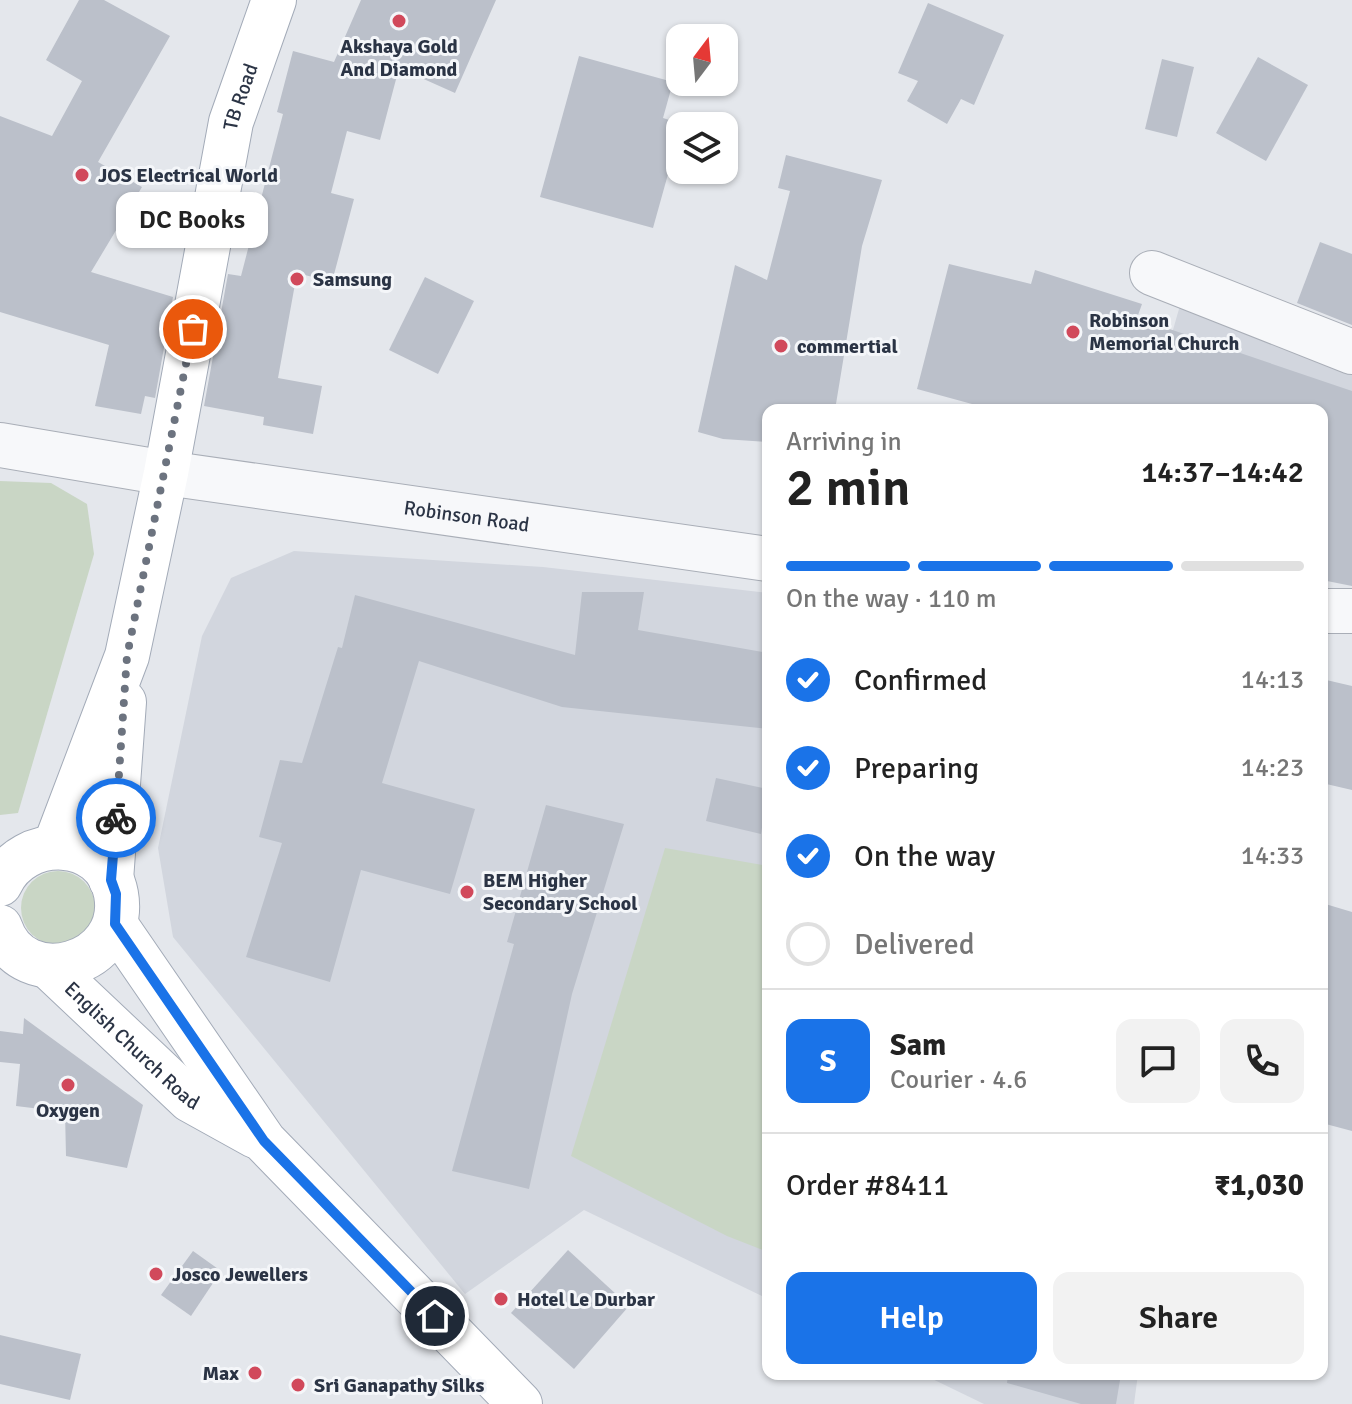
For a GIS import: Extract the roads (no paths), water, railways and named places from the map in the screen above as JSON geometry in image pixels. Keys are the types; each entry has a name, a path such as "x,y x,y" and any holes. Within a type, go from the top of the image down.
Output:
{"main road":[{"name":"TB Road","path":"55,846 127,656 166,473 231,122 274,0"},
{"path":"111,880 127,656"},
{"path":"4,872 23,855 55,846 72,848 88,855 111,880 116,894 115,924 108,939 82,961 15,946"},
{"name":"English Church Road","path":"115,924 264,1141 520,1404"},
{"name":"English Church Road","path":"15,946 190,1100 264,1141"}],"street":[{"path":"1152,273 1352,352"},
{"name":"Robinson Road","path":"0,445 166,473 762,558"},
{"path":"1328,611 1352,611"}],"place":[{"name":"Akshaya Gold And Diamond","path":"399,21"},
{"name":"JOS Electrical World","path":"82,175"},
{"name":"Samsung","path":"297,279"},
{"name":"DC Books","path":"193,329"},
{"name":"Robinson Memorial Church","path":"1073,332"},
{"name":"commertial","path":"781,346"},
{"name":"BEM Higher Secondary School","path":"467,892"},
{"name":"Oxygen","path":"68,1085"},
{"name":"Josco Jewellers","path":"156,1274"},
{"name":"Hotel Le Durbar","path":"501,1299"},
{"name":"Max","path":"255,1373"},
{"name":"Sri Ganapathy Silks","path":"298,1385"}]}
